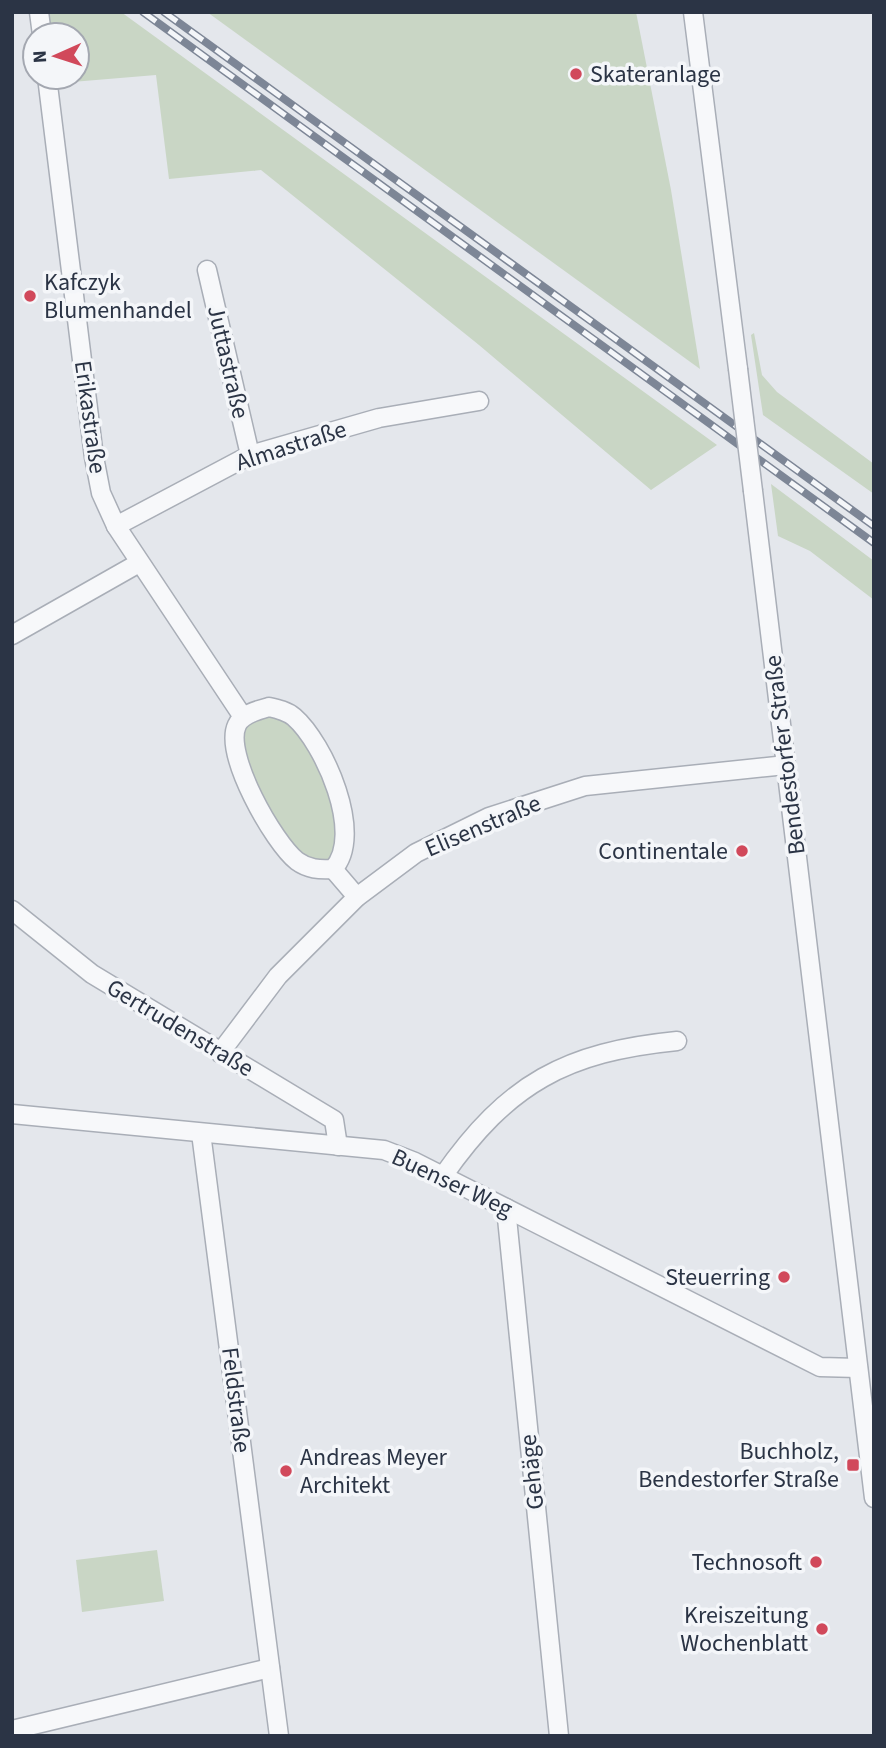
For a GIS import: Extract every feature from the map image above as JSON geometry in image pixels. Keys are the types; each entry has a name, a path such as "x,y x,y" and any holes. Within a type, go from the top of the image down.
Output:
{"street":[{"name":"Bendestorfer Straße","path":"693,12 858,1368 867,1394 874,1498"},
{"name":"Erikastraße","path":"49,91 94,457 101,493 116,526 139,563 243,717"},
{"name":"Juttastraße","path":"207,270 250,455"},
{"name":"Almastraße","path":"116,526 250,455 379,418 480,401"},
{"path":"12,635 139,563"},
{"path":"269,707 293,715 306,729 336,786 344,811 347,843 342,860 333,869 312,869 299,863 287,852 256,803 237,758 234,740 236,725 243,717 269,707"},
{"name":"Elisenstraße","path":"219,1054 278,975 357,898 416,853 489,817 585,786 786,765"},
{"path":"333,869 357,898"},
{"name":"Gertrudenstraße","path":"12,910 92,974 219,1054 334,1120 338,1146"},
{"path":"443,1176 464,1147 498,1109 545,1074 592,1055 637,1045 677,1041"},
{"name":"Buenser Weg","path":"12,1114 384,1150 443,1176 820,1367 858,1368"},
{"name":"Feldstraße","path":"201,1133 279,1736"},
{"name":"Gehäge","path":"506,1208 559,1736"},
{"path":"12,1730 270,1668"}],"green space":[{"path":"39,12 121,12 717,445 651,490 479,345 261,170 169,179 156,75 91,80 91,21 40,21"},
{"path":"207,12 636,12 671,190 700,369"},
{"path":"754,333 762,375 777,392 874,464 874,494 763,415 751,335"},
{"path":"771,484 874,561 874,600 810,551 778,536"},
{"path":"281,709 336,786 342,860 311,869 256,803 236,725"},
{"path":"157,1550 164,1601 82,1612 76,1560"}],"railway":[{"path":"143,12 874,543"},
{"path":"164,12 874,526"}],"place":[{"name":"Skateranlage","path":"576,74"},
{"name":"Kafczyk Blumenhandel","path":"30,296"},
{"name":"Continentale","path":"742,851"},
{"name":"Steuerring","path":"784,1277"},
{"name":"Buchholz, Bendestorfer Straße","path":"853,1465"},
{"name":"Andreas Meyer Architekt","path":"286,1471"},
{"name":"Technosoft","path":"816,1562"},
{"name":"Kreiszeitung Wochenblatt","path":"822,1629"}]}
